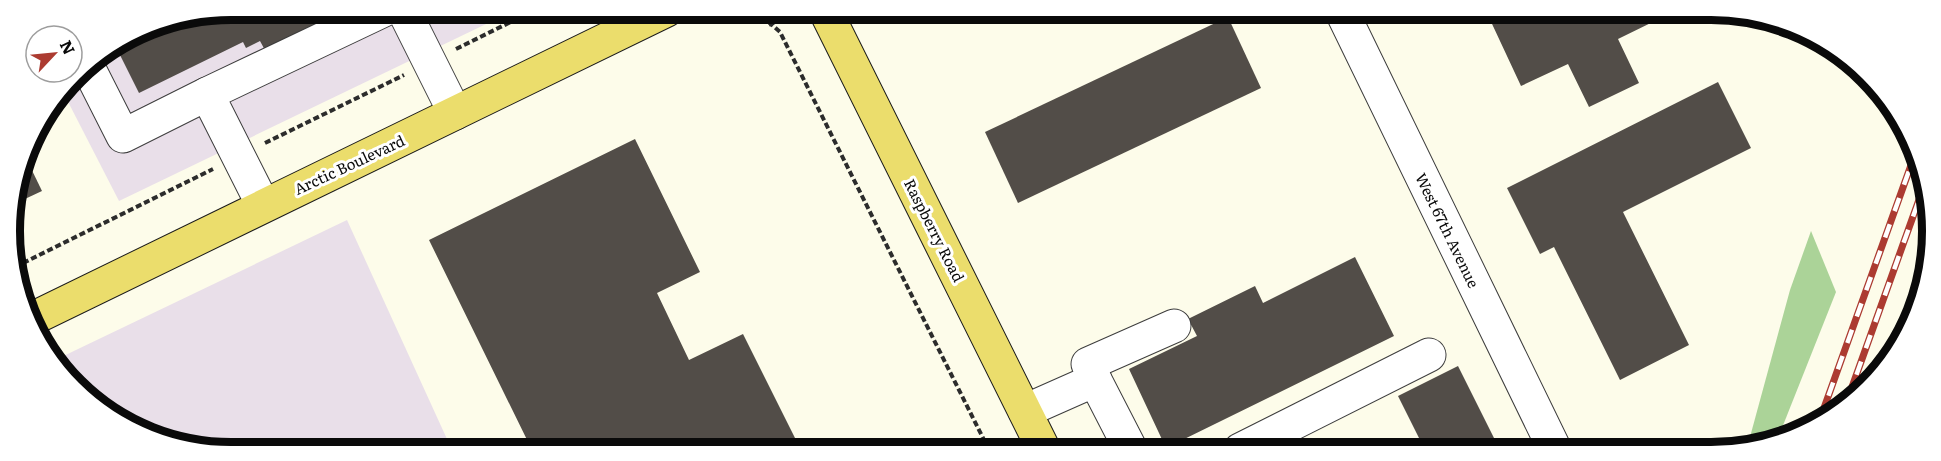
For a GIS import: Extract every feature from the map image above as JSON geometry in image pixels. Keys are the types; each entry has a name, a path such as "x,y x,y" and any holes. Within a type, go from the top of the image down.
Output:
{"main road":[{"name":"Arctic Boulevard","path":"38,317 263,205 646,20"},
{"name":"Raspberry Road","path":"830,20 1040,442"}],"street":[{"path":"91,72 123,136 363,20"},
{"path":"408,20 455,112"},
{"name":"West 67th Avenue","path":"1346,20 1551,442"},
{"path":"207,94 263,205"},
{"path":"1127,442 1088,364 1174,326"},
{"path":"1264,442 1429,355"},
{"path":"1025,411 1095,380"}],"path":[{"path":"22,263 515,20"},
{"path":"765,20 780,32 985,442"},
{"path":"770,25 780,20"}],"shaded area":[{"path":"494,20 119,201 66,98 78,84 84,84 84,78 102,63 137,41 176,27 203,21"},
{"path":"347,220 448,442 230,442 189,437 137,420 113,406 81,380 61,357"}],"green space":[{"path":"1811,231 1836,292 1782,429 1750,437 1790,290"}],"building":[{"path":"217,20 330,20 266,52 260,41 246,48 243,42 139,93 118,52 137,41 163,31 203,21"},
{"path":"1222,20 1229,20 1261,88 1018,203 985,132"},
{"path":"1490,20 1657,20 1618,39 1639,83 1589,107 1568,64 1521,86"},
{"path":"1718,82 1751,148 1623,212 1689,345 1620,380 1554,247 1540,254 1507,188"},
{"path":"635,139 700,272 657,293 689,360 743,334 797,442 528,442 429,240"},
{"path":"30,166 42,191 22,201"},
{"path":"1355,257 1394,336 1178,442 1163,442 1129,369 1197,336 1188,319 1255,286 1263,303"},
{"path":"1458,366 1496,442 1421,442 1398,396"}],"railway":[{"path":"1824,408 1911,166"},
{"path":"1852,387 1919,199"}]}
